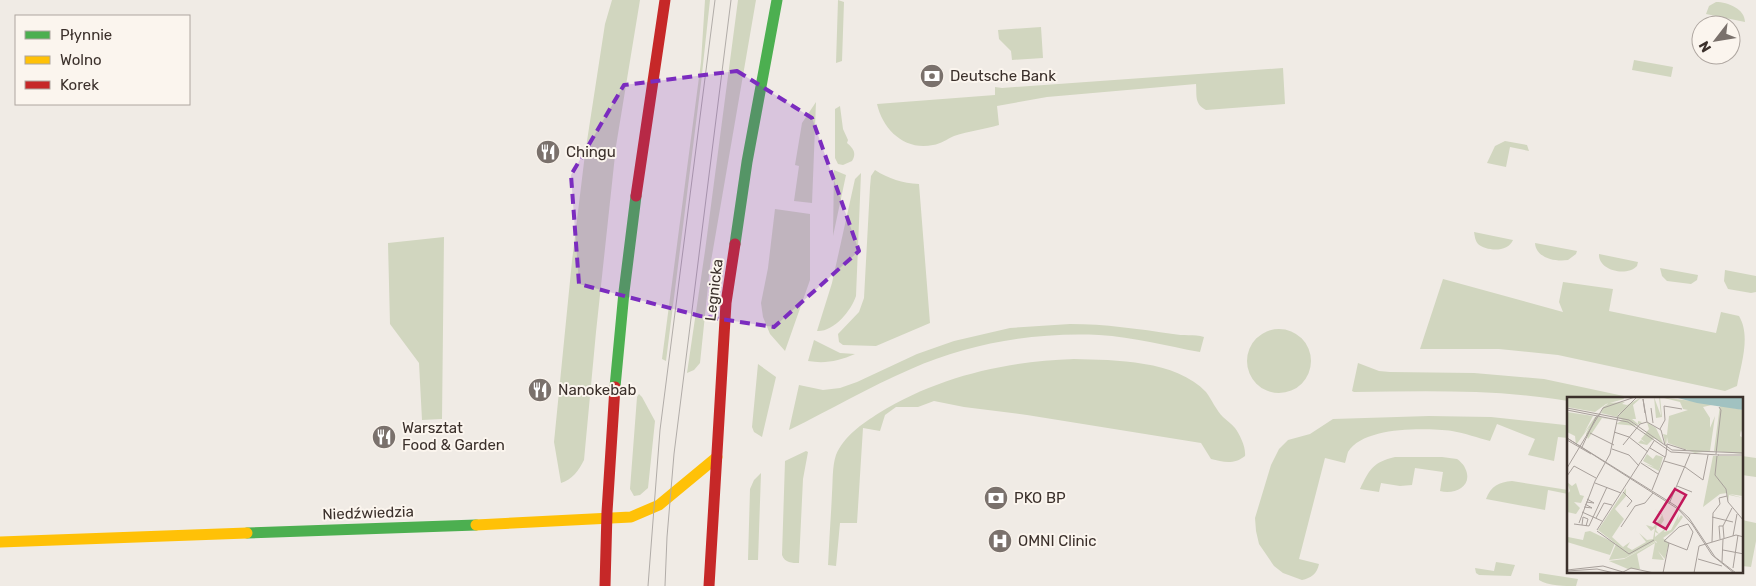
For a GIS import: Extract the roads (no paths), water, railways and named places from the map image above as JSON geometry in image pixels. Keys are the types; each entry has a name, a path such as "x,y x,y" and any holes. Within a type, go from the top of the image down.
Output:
{"main road":[{"path":"606,586 607,518 613,414 624,292 642,146 664,0"},
{"name":"Legnicka","path":"709,586 726,303 747,162 777,0"},
{"name":"Niedźwiedzia","path":"0,542 631,517 659,505 717,457"}],"tram line":[{"path":"648,586 660,430 715,0"},
{"path":"665,586 674,454 731,0"}],"place":[{"name":"Deutsche Bank","path":"932,76"},
{"name":"Chingu","path":"548,152"},
{"name":"Nanokebab","path":"540,390"},
{"name":"Warsztat Food & Garden","path":"384,437"},
{"name":"PKO BP","path":"996,498"},
{"name":"OMNI Clinic","path":"1000,541"}]}
